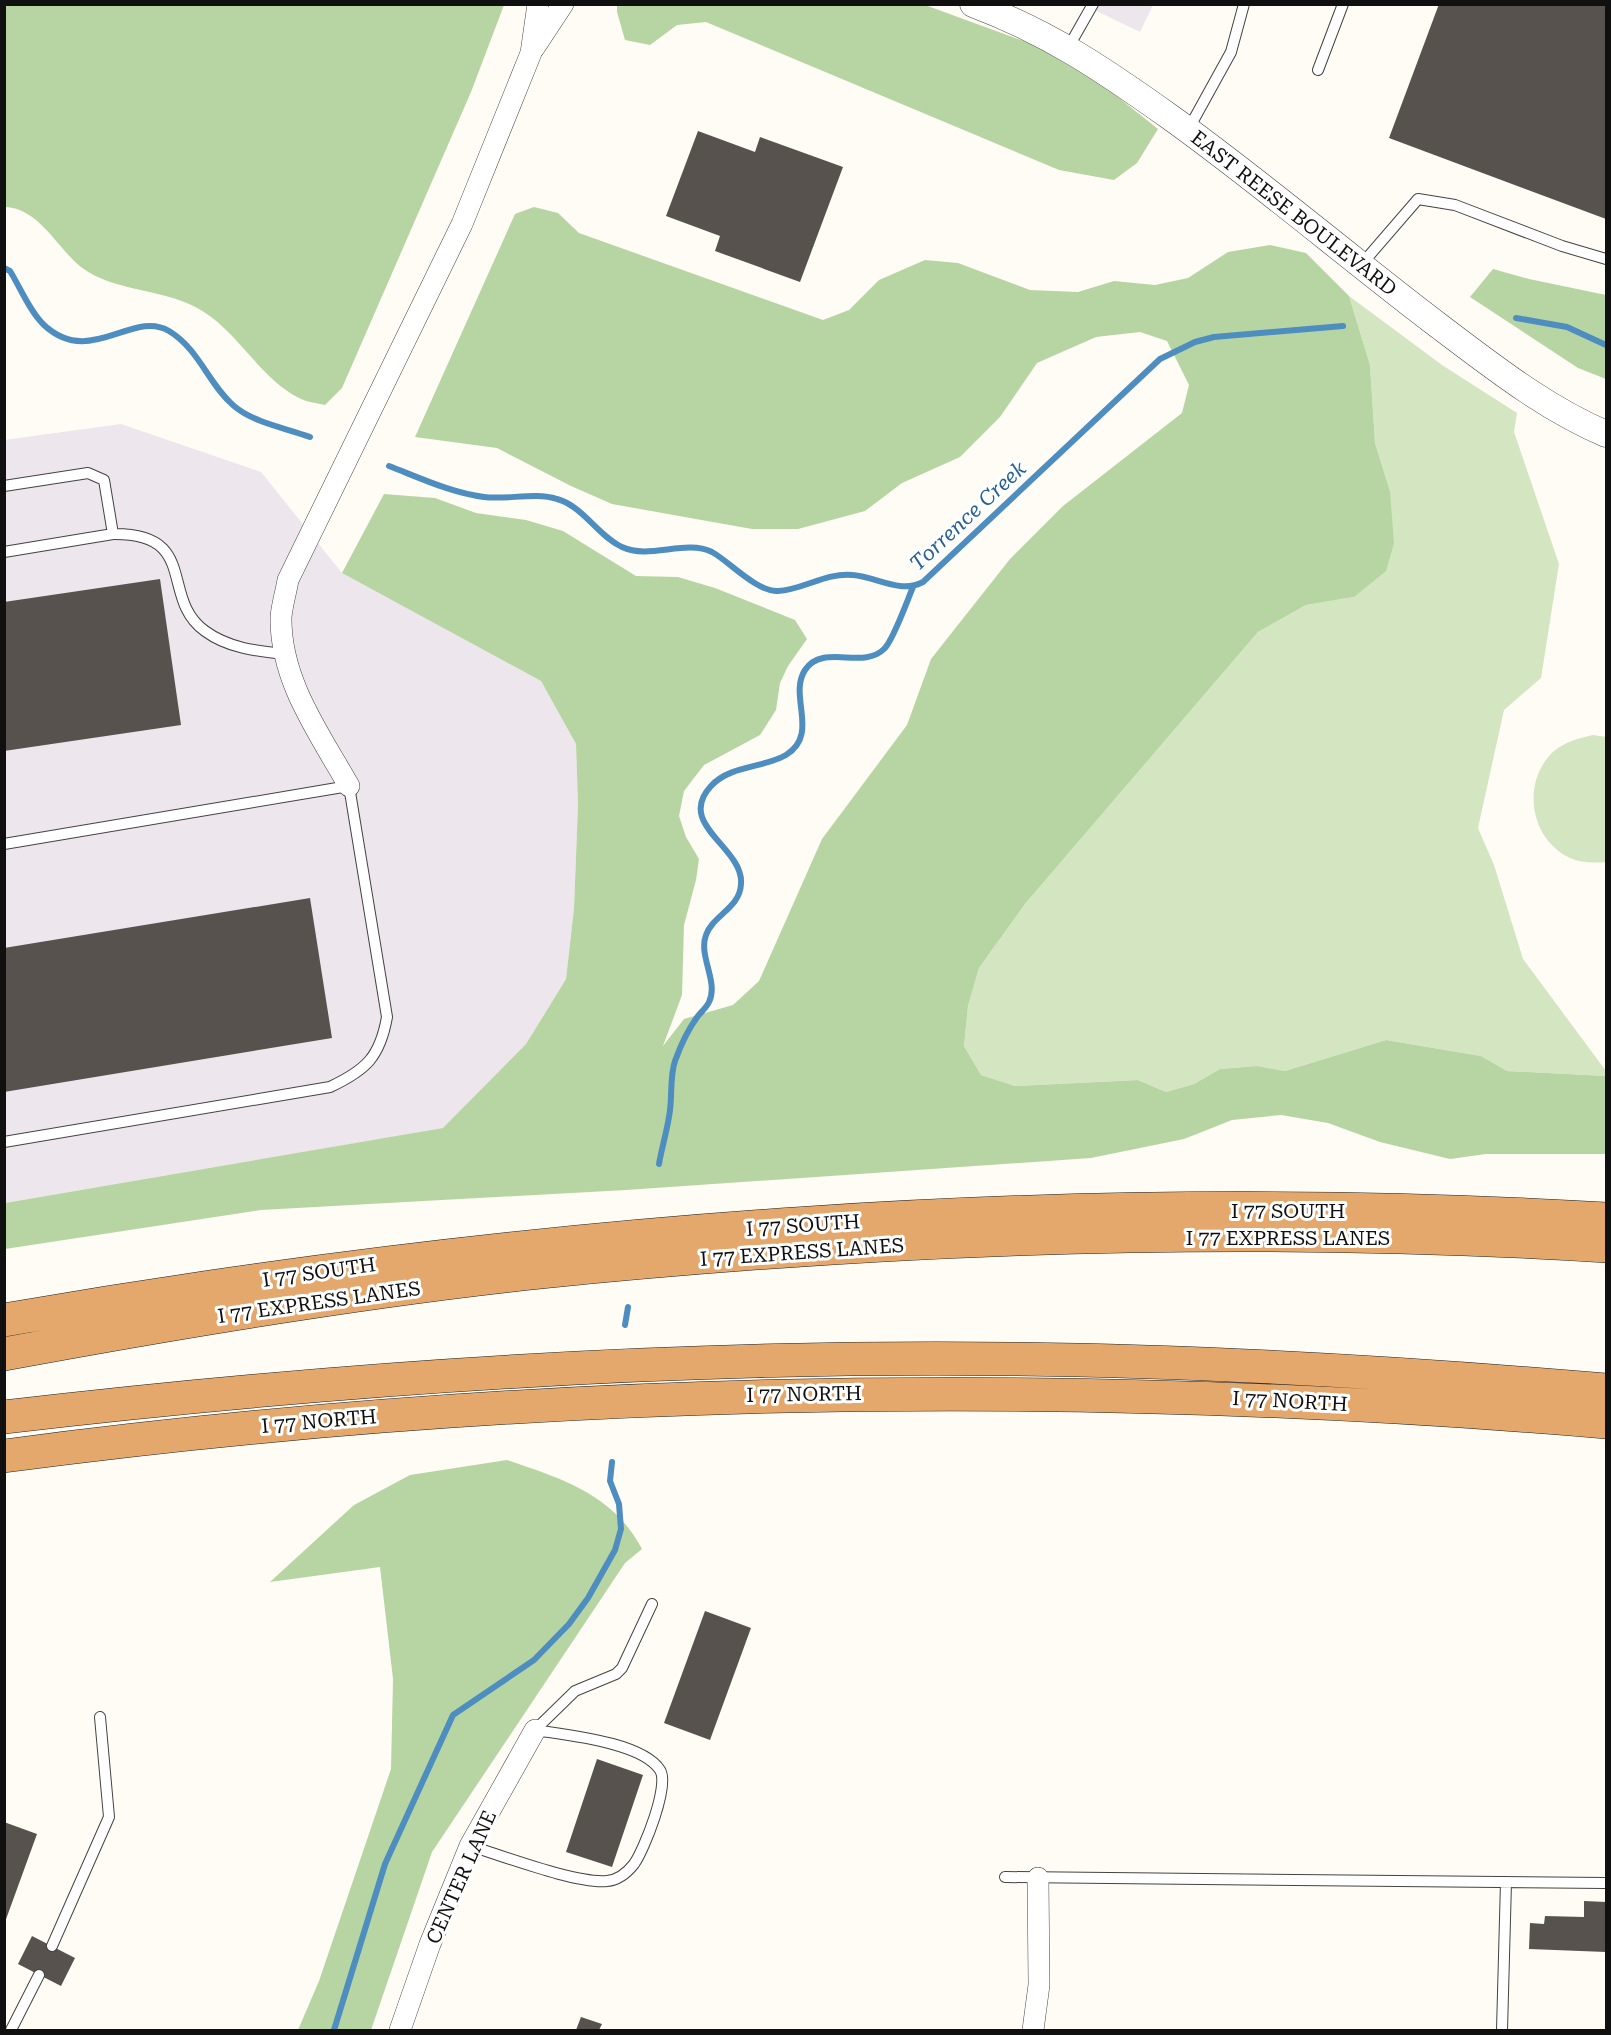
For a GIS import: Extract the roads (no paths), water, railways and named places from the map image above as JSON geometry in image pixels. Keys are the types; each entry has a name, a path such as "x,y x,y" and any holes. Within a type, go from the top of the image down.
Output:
{"highway":[{"name":"I 77 SOUTH","path":"4,1320 234,1283 385,1263 686,1232 838,1222 990,1215 1294,1210 1606,1219"},
{"name":"I 77 EXPRESS LANES","path":"4,1354 388,1291 538,1272 840,1248 991,1241 1282,1237 1445,1239 1606,1246"},
{"path":"4,1417 241,1392 404,1380 705,1364 857,1360 1019,1359 1319,1368 1606,1390"},
{"name":"I 77 NORTH","path":"4,1456 256,1426 406,1413 591,1401 857,1392 1159,1395 1468,1410 1606,1422"}],"street":[{"path":"531,53 538,4"},
{"path":"349,786 299,698 284,654 281,615 288,580 462,224 531,53 563,4"},
{"name":"EAST REESE BOULEVARD","path":"973,4 1048,36 1090,60 1188,130 1499,371 1551,406 1606,434"},
{"name":"CENTER LANE","path":"400,2031 430,1944 470,1846 536,1730"},
{"path":"1034,2031 1039,1985 1038,1878"}],"lane":[{"path":"1068,48 1094,4"},
{"path":"1188,130 1232,52 1244,4"},
{"path":"1318,70 1342,4"},
{"path":"1361,266 1418,199 1455,205 1562,246 1606,259"},
{"path":"4,486 94,473 104,480 113,534"},
{"path":"4,552 113,534 132,534 162,548 172,560 189,615 203,630 230,644 284,654"},
{"path":"4,844 349,786 387,1017 383,1039 357,1075 330,1087 4,1142"},
{"path":"536,1730 575,1691 616,1674 622,1668 652,1604"},
{"path":"52,1946 109,1817 100,1717"},
{"path":"470,1846 588,1881 609,1881 622,1876 634,1864 661,1800 664,1783 661,1771 650,1760 631,1750 578,1737 536,1730"},
{"path":"1005,1877 1606,1883"},
{"path":"1502,2031 1506,1882"},
{"path":"11,2031 39,1975"}],"waterway":[{"name":"Torrence Creek","path":"4,268 10,271 39,320 61,337 78,341 94,340 141,327 155,326 169,331 188,347 234,406 251,417 310,437"},
{"name":"Torrence Creek","path":"1516,318 1567,327 1606,345"},
{"name":"Torrence Creek","path":"389,466 436,485 472,495 493,498 540,496 557,499 575,508 605,536 622,547 644,551 702,549 712,552 753,582 770,590 787,590 824,578 843,575 862,576 897,586 914,585 923,582 1160,359 1195,342 1214,337 1343,326"},
{"path":"659,1164 669,1117 672,1072 675,1061 688,1032 708,1004 711,994 712,986 704,952 706,935 709,928 736,899 741,884 739,871 733,859 705,824 701,813 702,800 711,786 719,779 737,770 777,759 796,746 801,737 800,691 805,670 813,662 822,658 865,657 875,655 884,649 896,630 913,587"},
{"path":"625,1325 628,1307"},
{"path":"334,2030 385,1864 453,1715 534,1660 569,1624 588,1598 615,1550 621,1529 619,1504 610,1481 612,1462"}]}
